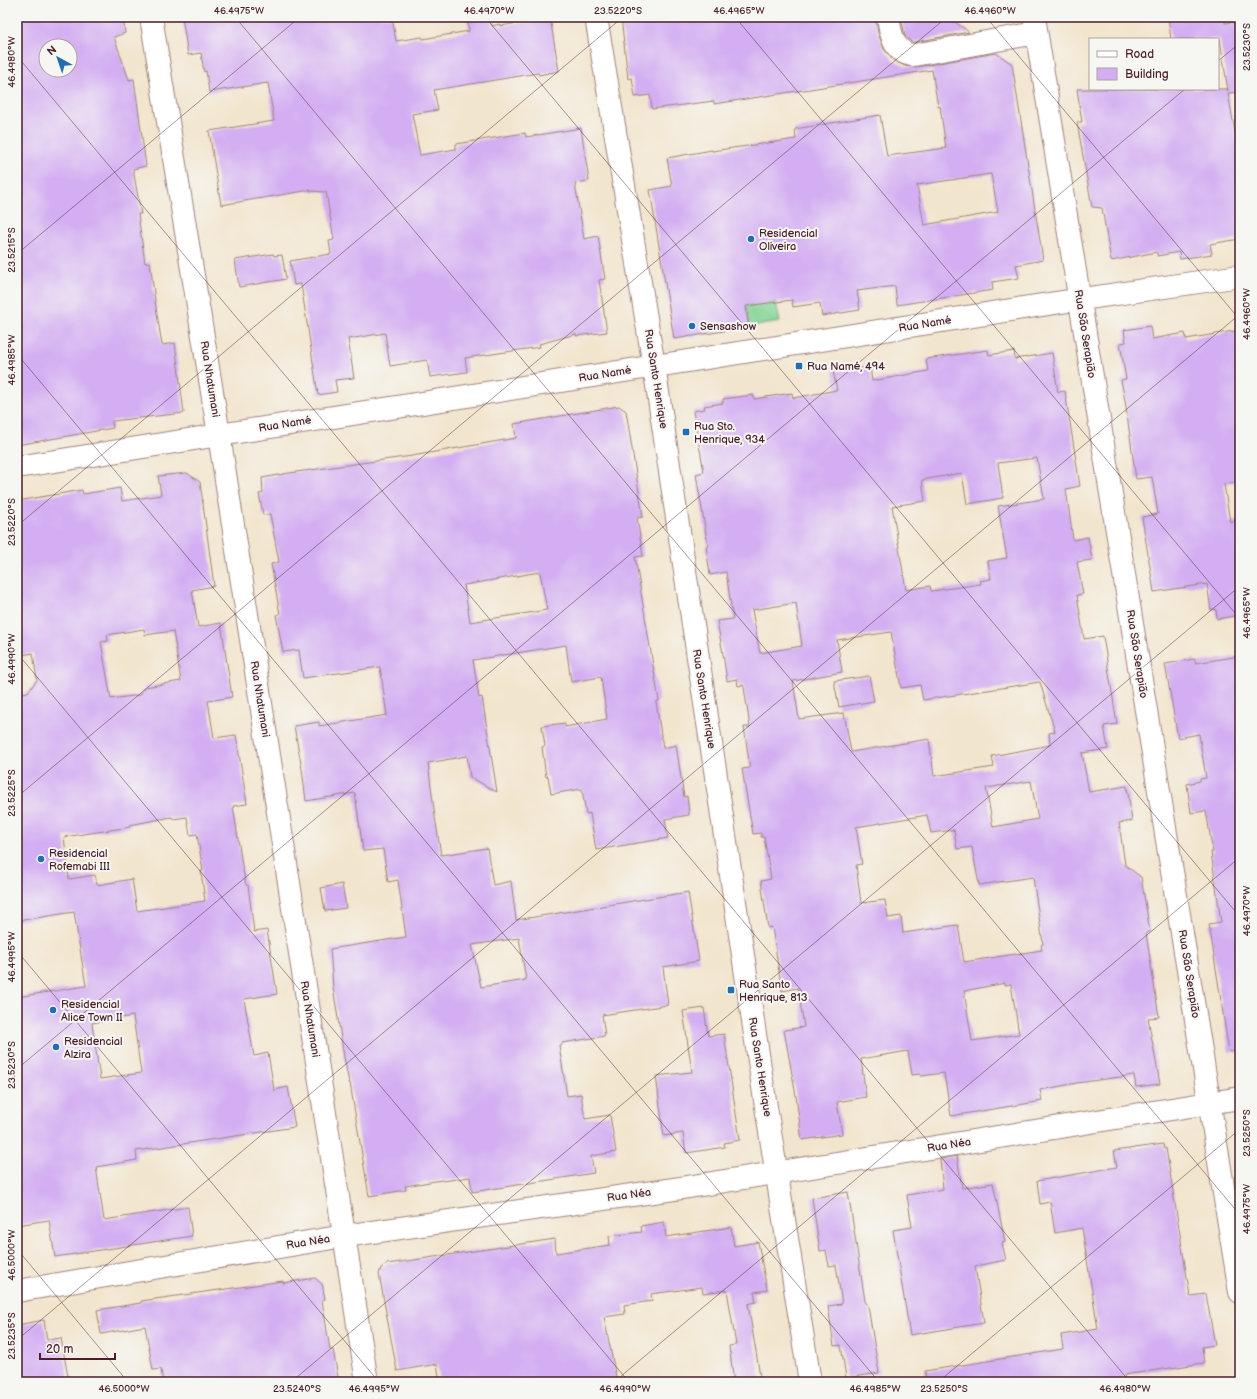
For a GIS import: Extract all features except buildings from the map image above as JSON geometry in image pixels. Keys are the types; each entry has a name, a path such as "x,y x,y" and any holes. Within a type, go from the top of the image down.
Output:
{"street":[{"name":"Rua Nhatumani","path":"151,17 219,435 367,1382"},
{"name":"Rua Santo Henrique","path":"596,17 654,366 765,1100 778,1172 810,1382"},
{"path":"888,17 891,35 897,47 906,54 914,55 1035,25"},
{"name":"Rua São Serapião","path":"1035,25 1240,1292"},
{"name":"Rua Namé","path":"17,467 654,366 1240,276"},
{"name":"Rua Néa","path":"17,1291 344,1236 688,1187 1240,1098"}],"green space":[{"path":"776,302 780,322 749,327 746,306"}],"place":[{"name":"Residencial Oliveira","path":"751,239"},
{"name":"Sensashow","path":"692,326"},
{"name":"Rua Namé, 494","path":"799,366"},
{"name":"Rua Sto. Henrique, 934","path":"686,432"},
{"name":"Residencial Rofemabi III","path":"41,859"},
{"name":"Rua Santo Henrique, 813","path":"731,990"},
{"name":"Residencial Alice Town II","path":"53,1010"},
{"name":"Residencial Alzira","path":"56,1047"}]}
